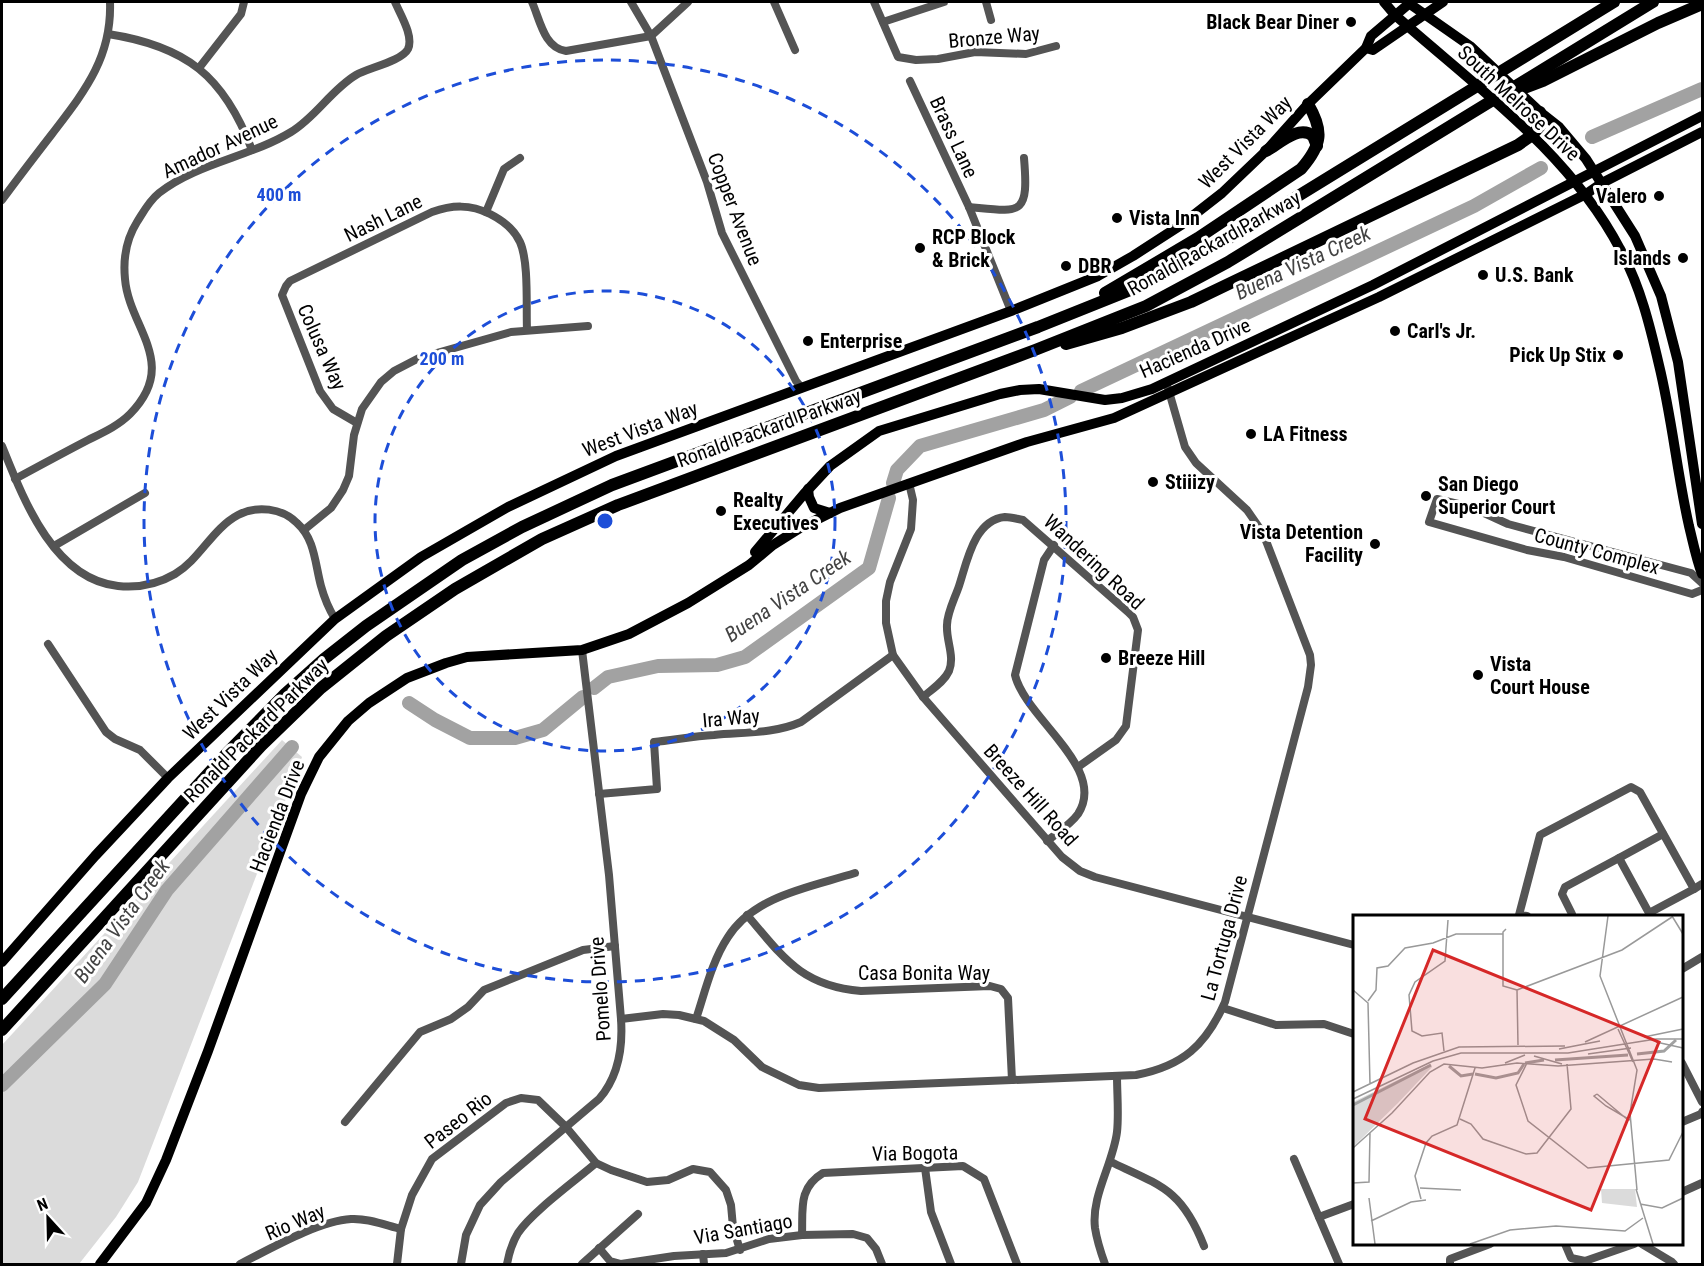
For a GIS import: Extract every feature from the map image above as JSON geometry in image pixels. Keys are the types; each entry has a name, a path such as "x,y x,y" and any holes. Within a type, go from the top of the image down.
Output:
{"highway":[{"path":"1559,35 1604,2"},
{"name":"Ronald Packard Parkway","path":"2,999 228,752 285,694 357,633 420,587 462,560 522,527 612,485 1057,320 1138,286 1233,236 1614,2"},
{"path":"1540,76 1653,2"},
{"path":"1540,76 1702,3"},
{"name":"Ronald Packard Parkway","path":"2,1030 261,746 293,714 360,657 447,594 542,539 598,514 1109,322 1186,286 1468,114 1540,76"},
{"path":"1057,320 1157,264 1301,169 1317,146 1319,126 1308,104"},
{"path":"1035,350 1082,341 1156,317 1191,302 1518,145 1540,126 1540,112"},
{"path":"1266,151 1298,132 1305,131 1313,136 1317,146"}],"main road":[{"name":"South Melrose Drive","path":"1384,2 1407,26 1532,135 1576,180 1607,224 1622,251 1641,299 1659,366 1682,495 1697,562 1702,574"},
{"name":"South Melrose Drive","path":"1409,2 1470,46 1559,127 1594,171 1635,236 1661,296 1678,362 1702,524"},
{"name":"West Vista Way","path":"2,962 95,856 168,778 335,619 421,557 508,507 616,456 1098,276 1181,225 1214,200 1266,151 1308,104 1366,48 1371,36 1409,2"},
{"name":"West Vista Way","path":"1366,48 1373,50 1443,2"},
{"name":"Hacienda Drive","path":"100,1264 146,1203 166,1160 301,794 319,757 333,737 369,703 388,689 407,678 467,657 582,650 629,634 688,603 800,528 830,513 1027,442 1114,418 1167,387 1373,285 1702,116"},
{"name":"Hacienda Drive","path":"719,583 762,546 808,489 830,466 879,431 1020,390 1039,389 1105,400 1167,387 1390,291 1586,194 1602,183 1702,132"},
{"path":"808,489 814,508 830,513"}],"street":[{"path":"2,201 88,87 100,61 108,34 110,2"},
{"path":"199,68 241,14 244,2"},
{"name":"Amador Avenue","path":"15,479 114,426 130,414 146,391 150,378 151,361 148,344 130,300 125,280 126,252 133,229 149,202 177,180 291,132 356,75 401,56 408,49 410,38 395,2"},
{"path":"532,2 550,44 558,50 566,51 651,36 688,2"},
{"name":"Copper Avenue","path":"631,2 651,36 706,181 723,233 796,381 802,388"},
{"path":"774,2 795,50"},
{"path":"874,2 883,22 944,2"},
{"path":"986,2 991,20"},
{"name":"Bronze Way","path":"883,22 898,57 916,60 938,59 975,52 1026,54 1056,46"},
{"path":"108,34 156,44 199,68 224,93 242,123 252,150"},
{"name":"Brass Lane","path":"910,81 969,207 1011,310"},
{"path":"520,158 504,169 486,212 514,231 520,243 524,256 527,330"},
{"name":"Brass Lane","path":"969,207 1009,211 1019,207 1026,186 1024,158"},
{"name":"Nash Lane","path":"298,277 432,212 456,205 473,207 486,212"},
{"name":"Colusa Way","path":"298,277 285,286 282,295 285,304 325,400 340,415 357,423"},
{"path":"304,530 331,508 343,490 349,476 357,423 369,397 381,382 406,363 511,332 588,327"},
{"name":"La Tortuga Drive","path":"621,1019 663,1014 704,1021 734,1040 762,1067 799,1085 819,1088 1136,1075 1155,1071 1178,1061 1206,1038 1223,1008 1308,687 1310,655 1263,533 1247,510 1196,464 1185,447 1167,387"},
{"path":"2,446 26,503 54,546 67,562 90,578 114,586 139,587 165,579 185,567 226,522 239,514 253,510 276,511 296,521 304,530 313,548 326,601 335,619"},
{"name":"Breeze Hill Road","path":"909,483 913,500 911,529 893,574 886,601 886,622 894,656 923,697 1047,842 1080,871 1095,877 1353,945"},
{"path":"54,546 145,492"},
{"name":"County Complex","path":"1702,582 1691,573 1518,527 1471,507 1437,499 1429,522 1527,550 1564,557 1692,594 1702,590"},
{"name":"Wandering Road","path":"923,697 940,683 949,670 951,651 947,624 974,541 986,525 999,518 1023,520 1128,612 1133,617 1138,630 1126,726 1116,740 1078,767"},
{"path":"1047,842 1076,816 1086,795 1085,784 1078,767 1020,692 1015,675 1044,560 1054,545"},
{"path":"48,644 106,732 115,739 140,750 168,778"},
{"name":"Pomelo Drive","path":"461,1264 466,1235 480,1205 501,1182 599,1099 610,1083 620,1058 623,1040 615,946 582,650"},
{"name":"Ira Way","path":"599,794 657,789 654,742 710,735 777,731 791,726 801,722 894,656"},
{"path":"1519,915 1540,835 1631,787 1640,792 1663,834 1698,886 1649,913 1619,858"},
{"path":"1570,915 1562,894 1565,887 1663,834"},
{"path":"696,1019 719,954 729,935 747,915 776,898 855,873"},
{"name":"Casa Bonita Way","path":"747,915 785,959 808,978 845,990 990,986 1001,989 1008,998 1012,1080"},
{"path":"345,1122 420,1032 451,1019 468,1007 484,990 583,950 615,946"},
{"path":"1683,968 1702,957"},
{"path":"1223,1008 1276,1025 1324,1024 1353,1034"},
{"path":"1683,1065 1702,1102"},
{"path":"1105,1264 1095,1226 1102,1185 1111,1162 1117,1131 1117,1076"},
{"name":"Paseo Rio","path":"397,1264 400,1229 412,1195 432,1159 506,1103 520,1098 538,1100 566,1127 596,1163"},
{"path":"1683,1122 1702,1112"},
{"path":"1294,1159 1340,1264"},
{"path":"1111,1162 1161,1186 1174,1195 1196,1225 1204,1246"},
{"path":"507,1264 510,1249 525,1225 596,1163 647,1182 668,1180 693,1169 710,1172 726,1190 740,1250"},
{"name":"Via Bogota","path":"802,1235 803,1200 806,1189 813,1179 823,1173 963,1166 984,1179 1017,1264"},
{"path":"925,1168 931,1212 951,1264"},
{"path":"1683,1192 1702,1184"},
{"path":"1319,1217 1353,1204"},
{"path":"582,1264 638,1214"},
{"name":"Rio Way","path":"240,1264 336,1221 365,1220 400,1229"},
{"name":"Via Santiago","path":"599,1248 610,1261 621,1264 740,1250 769,1239 802,1235 853,1234 867,1238 876,1249 882,1264"},
{"path":"1450,1264 1450,1259 1487,1245"},
{"path":"1565,1245 1571,1258 1585,1261 1631,1245"},
{"path":"1644,1245 1674,1264"},
{"path":"703,1254 704,1264"}],"shaded area":[{"path":"282,740 302,757 138,1182 116,1217 79,1264 2,1264 2,1045"}],"waterway":[{"name":"Buena Vista Creek","path":"1592,137 1702,89"},
{"name":"Buena Vista Creek","path":"1081,391 1474,206 1541,168"},
{"name":"Buena Vista Creek","path":"893,483 897,470 920,446 1044,410 1070,397"},
{"name":"Buena Vista Creek","path":"594,688 608,677 658,666 717,665 745,657 869,568 889,498"},
{"name":"Buena Vista Creek","path":"409,703 435,720 470,738 515,738 543,730 583,697"},
{"name":"Buena Vista Creek","path":"2,1085 105,984 167,890 292,747"}],"place":[{"name":"Black Bear Diner","path":"1351,22"},
{"name":"Valero","path":"1659,196"},
{"name":"Vista Inn","path":"1117,218"},
{"name":"RCP Block & Brick","path":"920,248"},
{"name":"Islands","path":"1683,258"},
{"name":"DBR","path":"1066,266"},
{"name":"U.S. Bank","path":"1483,275"},
{"name":"Carl's Jr.","path":"1395,331"},
{"name":"Enterprise","path":"808,341"},
{"name":"Pick Up Stix","path":"1618,355"},
{"name":"LA Fitness","path":"1251,434"},
{"name":"Stiiizy","path":"1153,482"},
{"name":"San Diego Superior Court","path":"1426,496"},
{"name":"Realty Executives","path":"721,511"},
{"name":"Vista Detention Facility","path":"1375,544"},
{"name":"Breeze Hill","path":"1106,658"},
{"name":"Vista Court House","path":"1478,675"}]}
